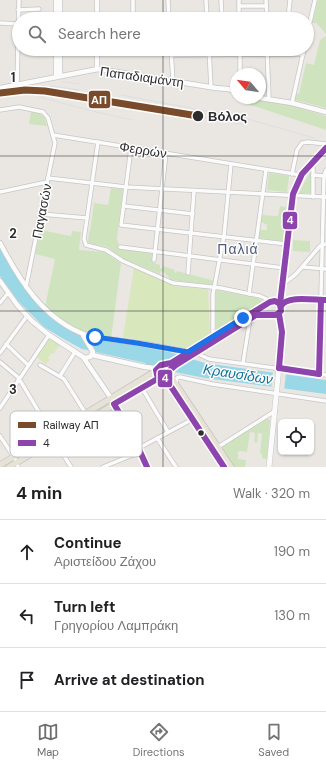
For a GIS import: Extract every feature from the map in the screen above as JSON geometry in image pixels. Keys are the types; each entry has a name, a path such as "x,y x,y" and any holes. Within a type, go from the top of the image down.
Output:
{"main road":[{"path":"269,467 282,332 279,314 281,310 282,285 292,196 301,175 326,148"},
{"path":"270,315 266,309 279,294 282,285"},
{"path":"102,411 142,388 169,377 170,372 189,354 213,337 271,302 277,301 281,305"},
{"path":"91,411 157,368 183,356 196,353 250,319 262,314 275,316 279,314"},
{"path":"166,365 176,383 231,467"},
{"path":"157,368 157,375 168,382 224,467"},
{"path":"0,465 16,462"},
{"path":"10,467 16,462"}],"street":[{"path":"19,0 18,10 39,9"},
{"path":"56,0 56,12"},
{"path":"60,0 60,12"},
{"path":"97,0 97,12"},
{"path":"133,0 133,12"},
{"path":"168,0 169,12"},
{"path":"206,0 207,12"},
{"path":"222,0 222,12"},
{"path":"239,0 239,12"},
{"path":"266,0 266,12"},
{"path":"289,12 290,0"},
{"path":"312,12 315,0"},
{"path":"239,6 266,6"},
{"path":"0,23 12,24"},
{"path":"17,85 18,56"},
{"path":"56,56 58,77"},
{"path":"58,77 60,56"},
{"path":"97,56 97,70"},
{"path":"171,56 173,81"},
{"path":"210,56 211,87"},
{"path":"240,56 240,68"},
{"path":"268,56 269,99"},
{"path":"292,103 303,56"},
{"name":"Παπαδιαμάντη","path":"0,88 97,70 230,90"},
{"path":"266,99 292,103 326,112"},
{"path":"0,110 19,107 42,112 48,118 52,135"},
{"name":"Φερρών","path":"52,135 301,175"},
{"name":"Παγασών","path":"26,288 55,143 52,135"},
{"path":"98,142 84,240 85,244 90,247 106,250 127,263 173,283 260,296 271,302"},
{"path":"292,174 297,150 302,143 308,142 326,144"},
{"path":"131,148 121,224 287,244"},
{"path":"154,260 166,153"},
{"path":"313,162 313,197"},
{"path":"213,337 213,294 224,236 231,164"},
{"path":"249,294 266,170"},
{"path":"319,374 321,300 324,269 326,170"},
{"path":"313,175 325,175"},
{"path":"0,192 48,180 126,187 325,197"},
{"path":"188,273 194,191"},
{"path":"124,206 193,214"},
{"path":"41,214 87,218"},
{"path":"0,243 26,288 50,313 84,335 137,343 189,354"},
{"path":"282,285 303,267 320,246 324,245"},
{"path":"120,247 284,268"},
{"path":"303,267 324,269"},
{"path":"0,281 27,316 49,335 84,358 111,398"},
{"path":"0,303 8,293"},
{"path":"281,305 289,299 326,300"},
{"path":"0,353 3,345 27,316"},
{"path":"244,363 250,319"},
{"path":"0,408 49,335"},
{"path":"84,335 92,353"},
{"path":"3,345 28,365"},
{"path":"60,376 75,352"},
{"path":"84,358 89,358 92,353"},
{"path":"92,353 145,367 157,368"},
{"path":"196,353 209,359 326,376"},
{"path":"0,362 19,379 38,411"},
{"path":"40,365 64,379 84,411"},
{"path":"176,383 177,379 180,377 212,384 277,392 326,401"},
{"path":"142,388 168,432"},
{"path":"114,404 118,411"},
{"path":"218,447 275,410"},
{"path":"142,449 157,438 193,419"},
{"path":"0,436 10,452"},
{"path":"157,438 176,467"},
{"path":"142,455 147,467"},
{"path":"65,457 71,467"},
{"path":"104,467 125,457"}],"green space":[{"path":"318,0 326,0 326,34 316,23 314,23 314,15"},
{"path":"326,36 326,108 295,100 296,94 299,94 306,63 314,65 320,40"},
{"path":"266,100 326,116 326,130 248,104 266,104"},
{"path":"31,112 44,116 47,126 29,124"},
{"path":"310,172 312,172 311,193 299,193"},
{"path":"269,173 289,176 287,192 267,190"},
{"path":"111,188 123,189 117,238 119,247 153,253 152,262 160,265 160,268 162,269 163,266 175,270 174,272 176,273 177,271 215,281 214,285 171,280 161,271 160,274 124,259 107,247 89,243 89,232 94,203 108,205"},
{"path":"280,206 286,207 283,241 259,238 260,230 267,230 267,225 261,222 262,215 278,216"},
{"path":"41,230 71,236 72,231 81,232 79,250 105,252 121,263 111,339 88,334 61,319 45,307 55,259 35,254"},
{"path":"293,240 310,241 310,252 293,251"},
{"path":"134,268 174,286 208,289 210,334 188,348 123,337"},
{"path":"216,290 258,298 263,302 216,331"},
{"path":"50,338 60,345 53,354 51,353 48,358 50,360 45,364 37,357"},
{"path":"267,419 270,420 267,459 262,458 262,454 260,453 262,434 258,433 257,443 254,442 255,433 250,432 247,452 238,452 238,459 246,460 245,467 234,467 221,447"}],"water":[{"name":"Κραυσίδων","path":"0,248 18,279 36,303 55,320 81,335 169,352 205,363 326,380 326,394 205,378 169,371 167,375 163,377 145,363 82,349 44,327 18,301 0,276"}],"pier":[{"path":"273,371 286,373 284,391 271,389"}],"railway":[{"path":"63,82 80,84"},
{"path":"42,86 79,90"},
{"path":"121,95 248,119 314,138"},
{"path":"39,97 133,120"},
{"path":"85,102 98,108"},
{"path":"198,116 245,125"}],"rail line":[{"name":"ΑΠ","path":"0,93 25,90 45,91 198,116"}],"transit line":[{"name":"4","path":"280,304 293,194 302,174 326,148"},
{"name":"4","path":"281,306 289,300 295,299 326,300"},
{"name":"4","path":"319,374 321,300"},
{"name":"4","path":"275,301 280,304 281,311 276,315 256,315 176,365 170,370 170,375 167,378 162,379 157,375 156,370 161,365 171,363 270,302 275,301"},
{"name":"4","path":"279,314 282,332 279,368"},
{"name":"4","path":"279,368 319,374"},
{"name":"4","path":"118,411 114,404 159,378"},
{"name":"4","path":"162,379 168,382 224,467"},
{"name":"4","path":"142,456 147,467"}],"place":[{"name":"Βόλος","path":"198,116"}],"district":[{"name":"Παλιά","path":"238,249"}],"route":[{"path":"95,337 188,352 243,318"}]}
